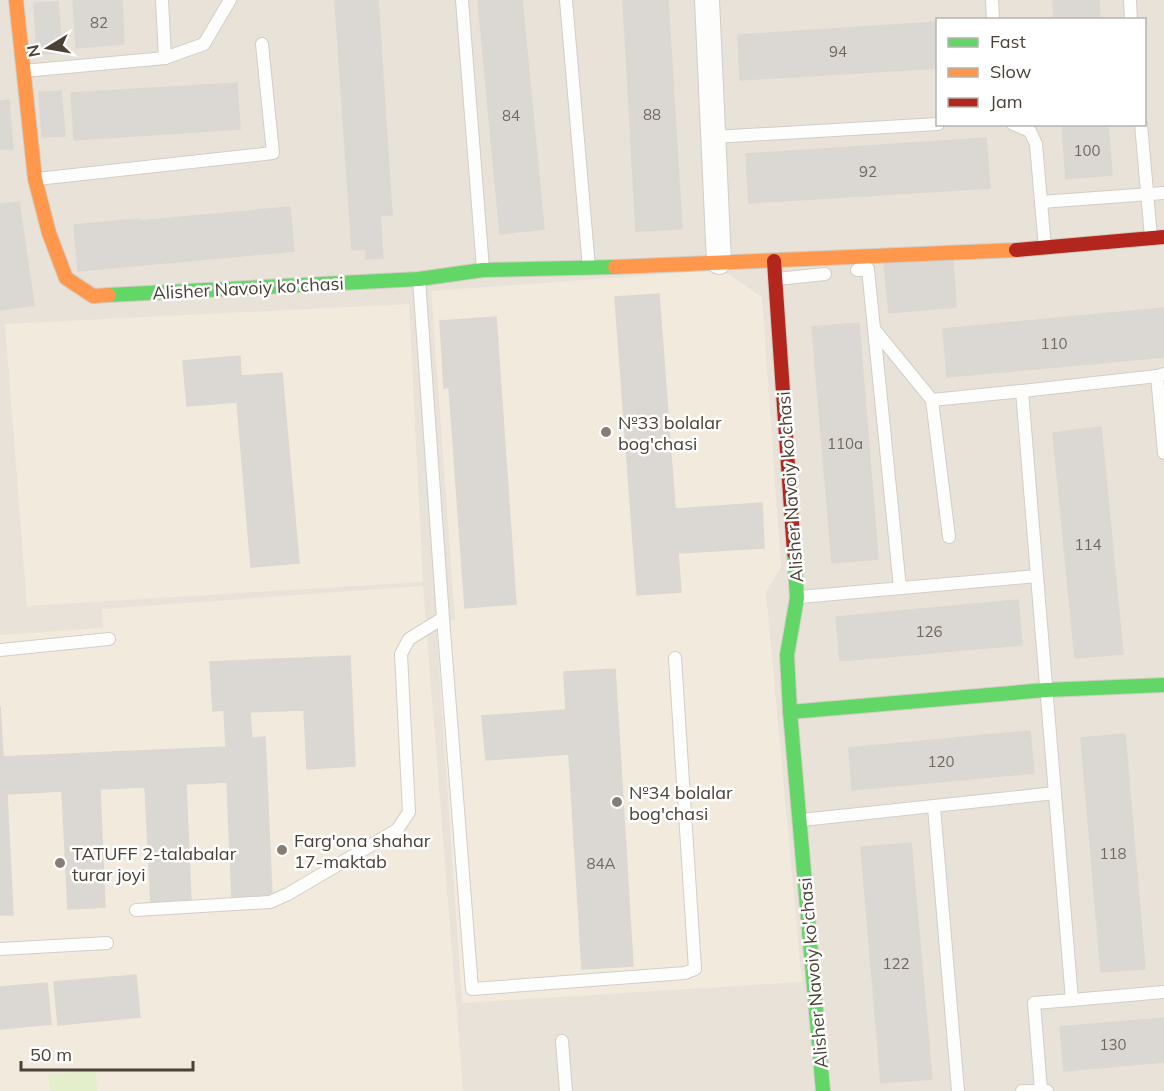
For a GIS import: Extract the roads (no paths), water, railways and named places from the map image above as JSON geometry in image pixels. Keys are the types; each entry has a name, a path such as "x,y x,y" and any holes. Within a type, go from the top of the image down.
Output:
{"street":[{"name":"Alisher Navoiy ko'chasi","path":"16,0 15,53 22,71 35,179 49,233 66,278 93,296 419,279 483,270 589,268 1045,249 1157,238"},
{"path":"707,0 719,262"},
{"name":"Alisher Navoiy ko'chasi","path":"774,261 797,597 787,655 790,712 823,1091"},
{"path":"790,712 1046,690 1164,685"}],"lane":[{"path":"162,0 165,58"},
{"path":"22,71 165,58 204,44 230,0"},
{"path":"462,0 483,270"},
{"path":"566,0 589,268"},
{"path":"992,0 993,18"},
{"path":"1130,0 1131,18"},
{"path":"35,179 273,153 262,44"},
{"path":"714,137 936,124"},
{"path":"1018,126 1030,131 1036,144 1045,249"},
{"path":"1141,126 1147,194 1157,238"},
{"path":"1041,202 1164,193"},
{"path":"776,279 868,269 900,588"},
{"path":"419,279 442,618 472,989 685,974 695,969 675,658"},
{"path":"874,329 932,400 949,537"},
{"path":"932,400 1160,375 1164,453"},
{"path":"1022,391 1072,999"},
{"path":"797,597 1037,576"},
{"path":"136,910 270,902 288,894 397,830 409,812 401,654 409,639 442,618"},
{"path":"0,650 109,639"},
{"path":"800,820 1055,793"},
{"path":"934,807 958,1091"},
{"path":"0,949 107,943"},
{"path":"1022,1091 1044,1090 1034,1003 1164,992"},
{"path":"562,1041 566,1091"}],"place":[{"name":"№33 bolalar bog'chasi","path":"606,432"},
{"name":"№34 bolalar bog'chasi","path":"617,802"},
{"name":"Farg'ona shahar 17-maktab","path":"282,850"},
{"name":"TATUFF 2-talabalar turar joyi","path":"60,863"}]}
